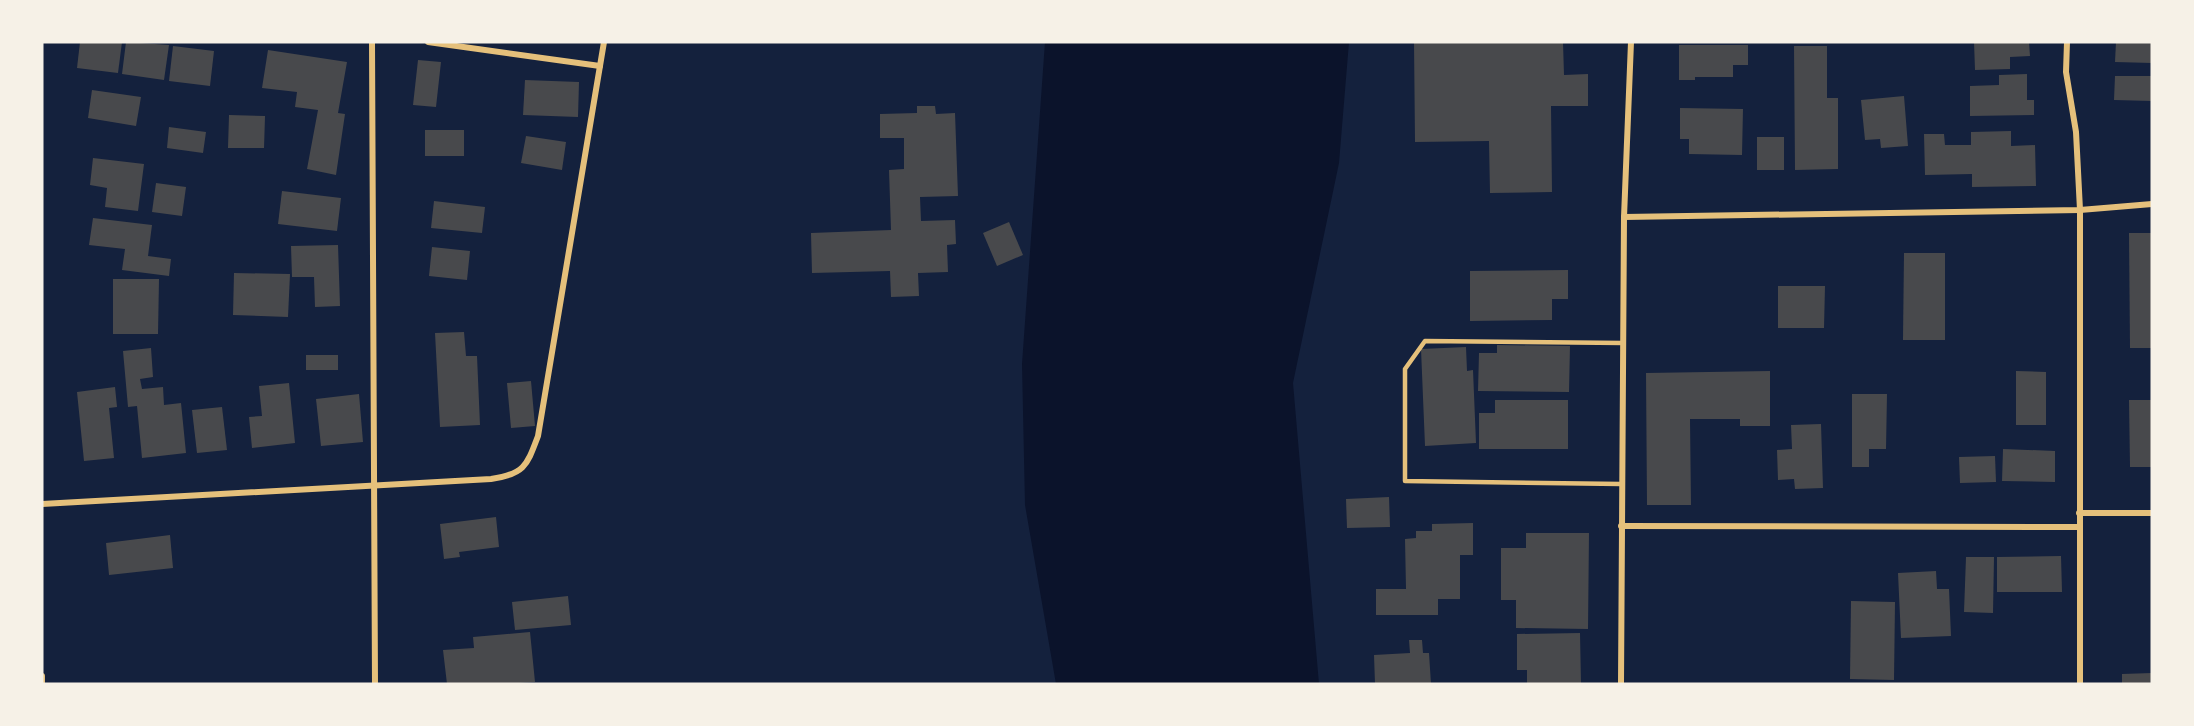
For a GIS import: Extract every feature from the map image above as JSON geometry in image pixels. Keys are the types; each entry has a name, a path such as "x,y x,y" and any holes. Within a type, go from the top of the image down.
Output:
{"street":[{"path":"372,42 375,684"},
{"path":"428,42 600,66"},
{"path":"42,504 492,478 511,476 528,463 538,436 604,42"},
{"path":"1621,684 1624,217 1631,42"},
{"path":"2067,42 2066,72 2078,153 2080,210 2080,684"},
{"path":"1624,217 2080,210 2152,204"},
{"path":"2079,513 2152,513"},
{"path":"1621,526 2079,527"},
{"path":"42,676 42,684"}],"lane":[{"path":"1621,484 1406,481 1405,369 1425,341 1623,343"}],"water":[{"path":"1045,42 1349,42 1339,163 1293,383 1319,684 1056,684 1025,505 1022,364"}],"building":[{"path":"80,42 122,42 118,73 77,68"},
{"path":"126,42 169,45 164,80 122,74"},
{"path":"1414,42 1563,42 1564,75 1588,74 1588,106 1551,106 1552,192 1490,193 1489,141 1415,142"},
{"path":"1974,42 2029,42 2030,56 2010,57 2010,69 1975,70"},
{"path":"2116,42 2152,42 2152,63 2115,62"},
{"path":"1679,45 1748,45 1748,65 1733,65 1733,77 1695,77 1695,80 1679,80"},
{"path":"173,46 214,51 210,86 169,81"},
{"path":"1794,46 1827,46 1827,98 1838,98 1838,169 1795,170"},
{"path":"268,50 347,62 338,113 345,114 336,175 307,169 318,110 295,107 297,92 262,88"},
{"path":"418,60 441,62 436,107 413,105"},
{"path":"2027,74 2027,100 2034,100 2034,115 1970,116 1970,86 1999,85 1999,75"},
{"path":"2115,76 2152,76 2152,101 2114,100"},
{"path":"525,80 579,82 578,117 523,115"},
{"path":"92,90 141,97 136,126 88,118"},
{"path":"1904,96 1908,146 1881,148 1880,139 1865,140 1861,100"},
{"path":"917,106 935,106 936,114 955,113 958,196 920,197 921,221 955,220 956,244 947,245 948,272 918,273 919,296 891,297 890,271 812,273 811,233 891,230 889,170 904,169 904,138 880,138 880,114 917,113"},
{"path":"1680,108 1743,109 1742,155 1689,154 1689,139 1680,139"},
{"path":"229,115 265,116 264,148 228,148"},
{"path":"169,127 206,132 203,153 167,148"},
{"path":"425,130 464,130 464,156 425,156"},
{"path":"2011,131 2011,146 2035,145 2036,186 1972,187 1972,174 1925,175 1924,134 1944,134 1945,145 1971,145 1971,132"},
{"path":"526,136 566,142 562,170 521,163"},
{"path":"1757,137 1784,137 1784,170 1757,170"},
{"path":"93,158 144,164 138,211 105,207 107,188 90,185"},
{"path":"156,183 186,187 182,216 152,212"},
{"path":"282,191 341,198 337,231 278,224"},
{"path":"434,201 485,207 482,233 431,228"},
{"path":"93,218 152,225 148,256 171,259 169,276 122,270 125,249 89,245"},
{"path":"1009,222 1023,255 997,266 983,233"},
{"path":"2129,233 2152,233 2152,348 2130,348"},
{"path":"338,245 340,306 315,307 314,277 292,277 291,246"},
{"path":"432,247 470,251 467,280 429,276"},
{"path":"1904,253 1945,253 1945,340 1903,340"},
{"path":"1568,270 1568,299 1552,299 1552,320 1470,321 1470,271"},
{"path":"234,273 290,274 288,317 233,315"},
{"path":"113,279 159,279 158,334 113,334"},
{"path":"1778,286 1825,286 1824,328 1778,328"},
{"path":"464,332 466,356 477,356 480,425 440,427 435,333"},
{"path":"1497,345 1570,346 1569,392 1478,391 1479,353 1497,353"},
{"path":"1466,347 1467,371 1473,370 1476,443 1425,446 1421,349"},
{"path":"151,348 153,377 140,379 142,389 163,387 164,405 181,403 186,453 142,458 137,406 128,407 123,351"},
{"path":"306,355 338,355 338,370 306,370"},
{"path":"1770,371 1770,426 1740,426 1740,419 1690,419 1691,505 1647,505 1646,373"},
{"path":"2016,371 2046,372 2046,425 2016,425"},
{"path":"531,381 535,426 511,428 507,383"},
{"path":"289,383 295,443 252,448 249,417 262,416 259,386"},
{"path":"115,387 117,407 109,408 114,458 84,461 77,392"},
{"path":"359,394 363,442 321,446 316,399"},
{"path":"1852,394 1887,394 1886,449 1869,449 1869,467 1852,467"},
{"path":"1495,400 1568,400 1568,449 1479,449 1479,413 1495,413"},
{"path":"2129,400 2152,400 2152,467 2130,467"},
{"path":"222,407 227,450 197,453 192,410"},
{"path":"1821,424 1823,488 1795,489 1794,479 1778,480 1777,450 1792,449 1791,425"},
{"path":"2003,449 2055,451 2055,482 2002,481"},
{"path":"1995,456 1996,482 1960,483 1959,457"},
{"path":"1389,497 1390,527 1347,528 1346,499"},
{"path":"496,517 499,547 459,552 460,557 444,559 440,524"},
{"path":"1473,523 1473,555 1460,555 1460,599 1438,599 1438,615 1376,615 1376,589 1406,589 1405,539 1416,538 1416,531 1432,531 1432,524"},
{"path":"1526,533 1589,533 1588,629 1516,628 1516,600 1501,600 1501,548 1526,548"},
{"path":"170,535 173,568 109,575 106,543"},
{"path":"2061,556 2062,592 1997,592 1997,557"},
{"path":"1966,557 1994,557 1993,613 1964,612"},
{"path":"1936,571 1937,589 1949,589 1951,636 1901,638 1898,573"},
{"path":"568,596 571,625 515,630 512,602"},
{"path":"1851,601 1895,602 1894,680 1850,679"},
{"path":"530,632 535,682 447,684 443,650 474,648 473,637"},
{"path":"1580,633 1581,684 1527,684 1527,670 1517,670 1517,634"},
{"path":"1409,640 1422,640 1423,653 1429,653 1431,684 1375,684 1374,655 1410,653"},
{"path":"2152,673 2152,684 2122,684 2122,674"}]}
